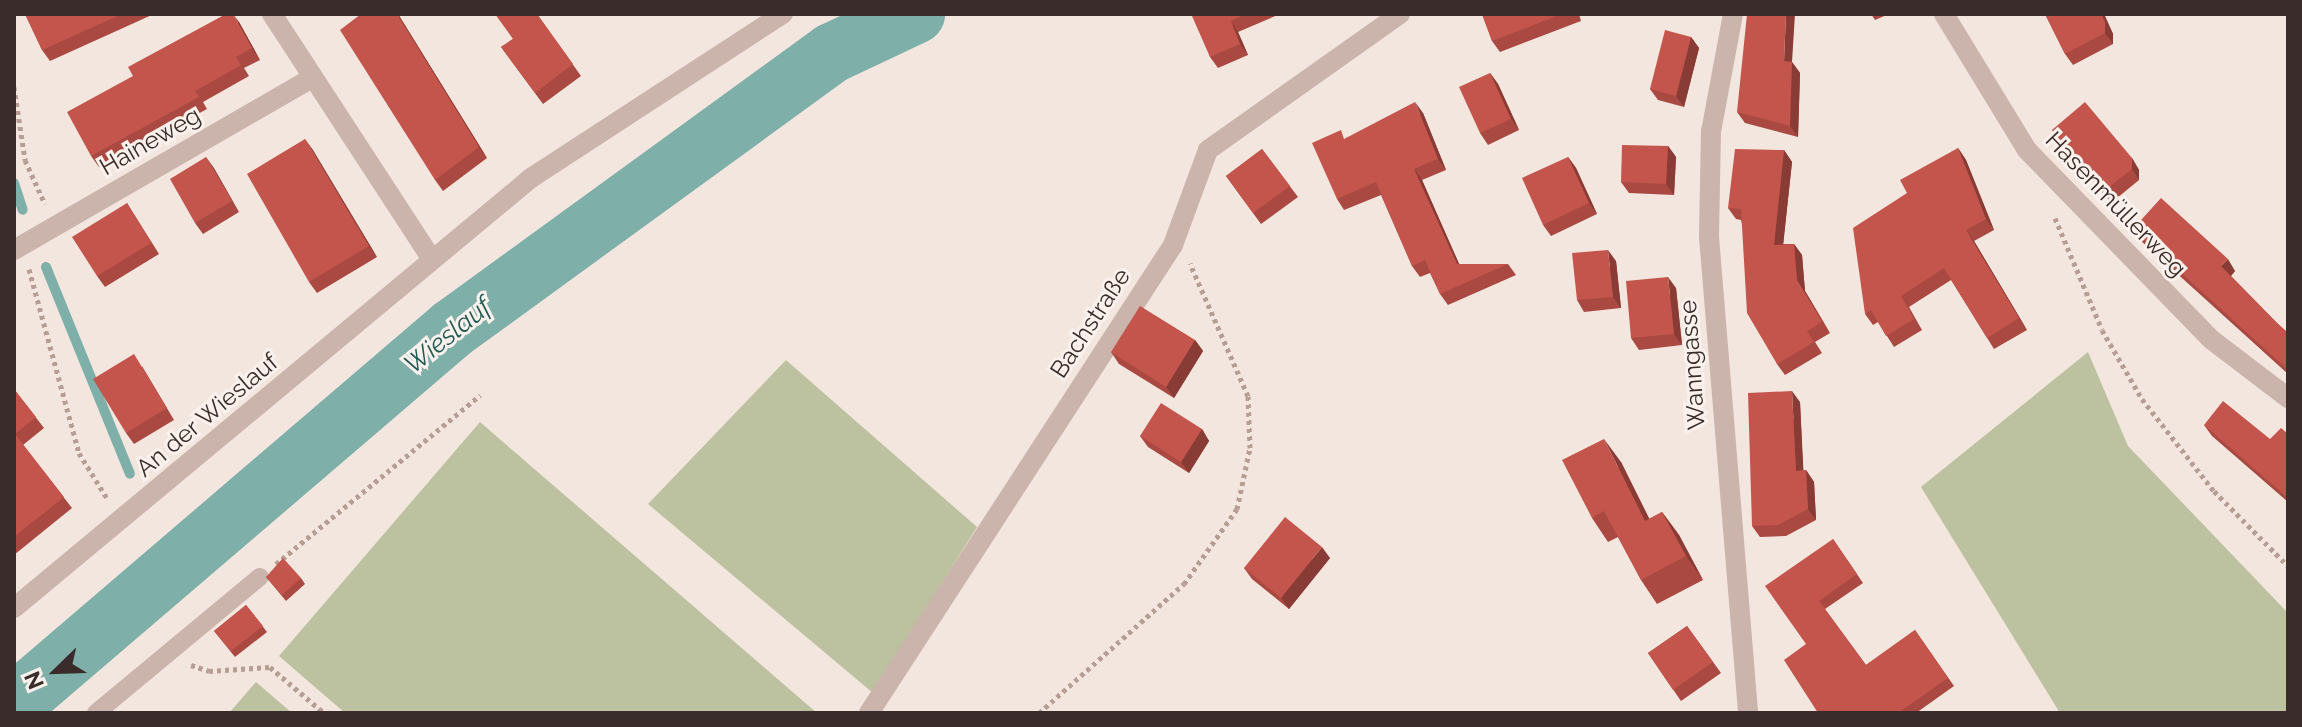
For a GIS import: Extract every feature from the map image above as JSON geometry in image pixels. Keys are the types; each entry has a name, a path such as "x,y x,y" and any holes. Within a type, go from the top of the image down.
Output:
{"street":[{"path":"272,14 432,259"},
{"name":"An der Wieslauf","path":"14,608 531,178 783,14"},
{"name":"Bachstraße","path":"869,713 1173,245 1208,150 1400,14"},
{"name":"Wanngasse","path":"1733,14 1711,131 1709,237 1748,713"},
{"name":"Hasenmüllerweg","path":"1944,14 2027,150 2212,340 2288,398"},
{"name":"Haineweg","path":"18,247 312,78"}],"lane":[{"path":"96,713 260,577"}],"path":[{"path":"14,87 25,160 56,225"},
{"path":"2050,205 2102,330 2142,399 2214,491 2288,566"},
{"path":"1039,713 1184,584 1237,509 1250,448 1248,396 1200,275 1173,245"},
{"path":"18,247 79,453 121,521"},
{"path":"260,577 480,395"},
{"path":"165,656 209,671 270,667 324,713"}],"green space":[{"path":"2088,352 2128,446 2288,613 2288,713 2060,713 1921,487"},
{"path":"786,360 977,527 873,693 648,504"},
{"path":"480,422 817,713 345,713 279,656"},
{"path":"256,682 292,713 229,713"}],"building":[{"path":"25,14 122,14 42,50"},
{"path":"226,14 233,14 252,48 236,57 241,65 195,91 199,97 91,156 67,112 133,76 128,67"},
{"path":"361,14 397,14 479,147 435,180 340,30"},
{"path":"495,14 537,14 573,64 535,93 501,47 513,39"},
{"path":"1246,14 1231,21 1240,44 1210,57 1192,16"},
{"path":"1482,14 1562,14 1492,41"},
{"path":"1747,14 1786,14 1784,61 1792,62 1790,126 1737,112"},
{"path":"2045,14 2101,14 2105,33 2065,54"},
{"path":"1665,30 1691,37 1676,96 1650,89"},
{"path":"1490,73 1511,119 1480,133 1459,87"},
{"path":"1415,102 1438,159 1414,169 1457,264 1508,264 1440,294 1425,260 1412,266 1376,182 1337,199 1312,143 1341,130 1344,139"},
{"path":"2085,102 2132,158 2132,169 2103,192 2052,130"},
{"path":"305,139 369,246 309,282 247,174"},
{"path":"1622,145 1668,146 1666,184 1621,182"},
{"path":"1958,148 1986,219 1966,230 2019,318 1987,338 1944,268 1901,296 1914,319 1886,336 1871,310 1865,314 1853,228 1907,193 1900,180"},
{"path":"1262,149 1290,186 1253,213 1226,176"},
{"path":"1735,149 1784,150 1774,245 1794,244 1797,280 1822,322 1807,331 1814,342 1777,364 1747,313 1741,209 1728,208"},
{"path":"206,157 232,201 195,223 170,179"},
{"path":"1568,157 1589,203 1543,225 1522,178"},
{"path":"2161,198 2228,259 2221,266 2288,333 2288,370 2133,229"},
{"path":"127,203 151,243 97,276 72,237"},
{"path":"1608,250 1613,297 1577,300 1572,253"},
{"path":"1668,277 1674,334 1631,338 1626,281"},
{"path":"1140,306 1195,340 1166,387 1111,352"},
{"path":"134,354 167,408 126,433 93,379"},
{"path":"14,389 36,417 15,434 64,497 14,537"},
{"path":"1792,391 1796,471 1806,470 1808,509 1778,525 1752,526 1748,393"},
{"path":"2223,401 2270,439 2281,428 2288,434 2288,498 2204,425"},
{"path":"1161,403 1202,429 1181,462 1140,436"},
{"path":"1604,439 1645,521 1662,512 1686,556 1641,580 1604,511 1592,518 1562,460"},
{"path":"1285,517 1322,547 1281,598 1244,568"},
{"path":"1833,539 1857,574 1819,601 1866,665 1915,630 1948,678 1898,713 1818,713 1784,660 1806,644 1765,586"},
{"path":"283,558 301,578 282,595 266,577"},
{"path":"246,605 263,626 231,651 214,631"},
{"path":"1687,626 1713,662 1673,690 1648,653"}],"waterway":[{"name":"Wieslauf","path":"14,704 452,329 832,53 915,14"},
{"path":"14,183 23,210"},
{"path":"46,267 130,474"}]}
